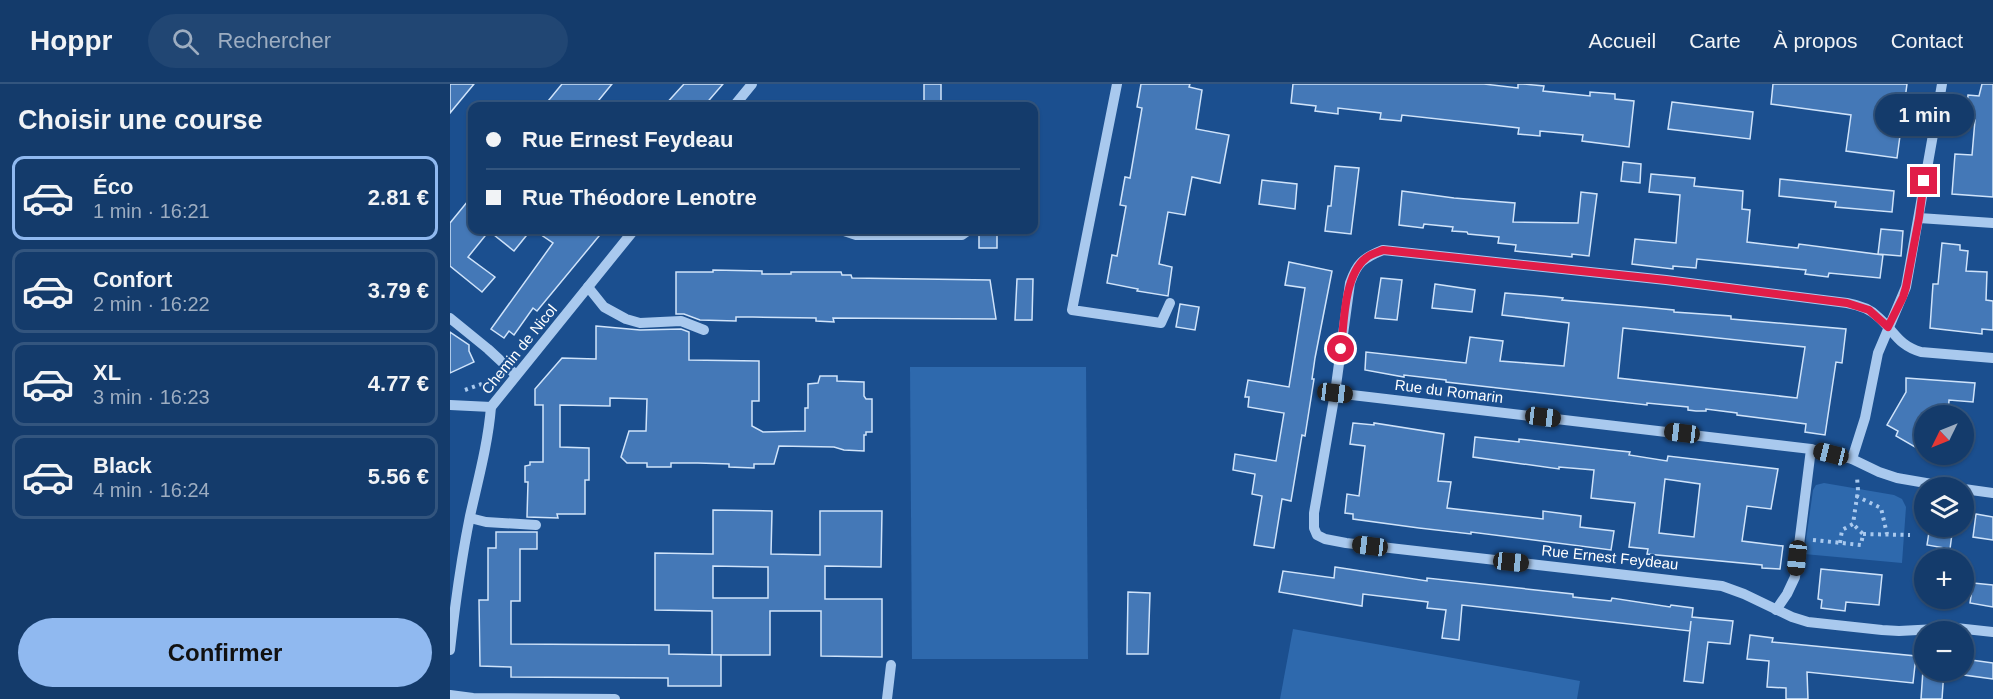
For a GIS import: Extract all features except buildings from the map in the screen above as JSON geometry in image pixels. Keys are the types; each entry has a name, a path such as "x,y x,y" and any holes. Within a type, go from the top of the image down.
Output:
{"street":[{"path":"737,102 752,84"},
{"path":"1117,84 1072,310 1161,323 1170,303"},
{"path":"1914,481 1879,472 1852,459 1865,418 1878,352 1903,297 1942,84"},
{"path":"1919,218 1993,224"},
{"name":"Chemin de Nicol","path":"450,650 457,592 470,518 488,438 491,407 512,372 588,287 631,234"},
{"path":"853,234 875,234"},
{"path":"937,234 962,236 964,234"},
{"name":"Rue Ernest Feydeau","path":"1993,358 1910,349 1902,344 1869,310 1847,303 1666,280 1383,250 1367,256 1355,269 1350,283 1335,393 1314,513 1314,528 1317,535 1325,539 1347,543 1699,582 1722,586 1744,594 1776,610 1808,622 1899,631 1956,628 1993,632"},
{"path":"588,287 604,307 626,319 640,323 681,321 704,330"},
{"path":"450,318 512,372"},
{"name":"Rue du Romarin","path":"1335,393 1811,449 1852,459"},
{"path":"450,405 491,407"},
{"path":"1776,610 1795,577 1811,449"},
{"path":"1974,490 1993,493"},
{"path":"470,518 486,522 536,525"},
{"path":"887,699 891,665"},
{"path":"450,695 473,698 615,699"}],"path":[{"path":"461,391 512,372"},
{"path":"1852,524 1858,481"},
{"path":"1856,496 1881,508 1887,534"},
{"path":"1840,543 1842,530 1852,524"},
{"path":"1852,524 1863,534 1910,535"},
{"path":"1799,539 1861,545 1863,534"}],"shaded area":[{"path":"910,367 1086,367 1088,659 912,659"},
{"path":"1824,483 1894,495 1902,499 1906,507 1902,563 1804,554 1813,490 1816,485"},
{"path":"1293,629 1580,681 1577,699 1280,699"}],"route":[{"path":"1341,349 1350,283 1355,269 1367,256 1383,250 1666,280 1847,303 1869,310 1888,327 1906,287 1924,181"}]}
